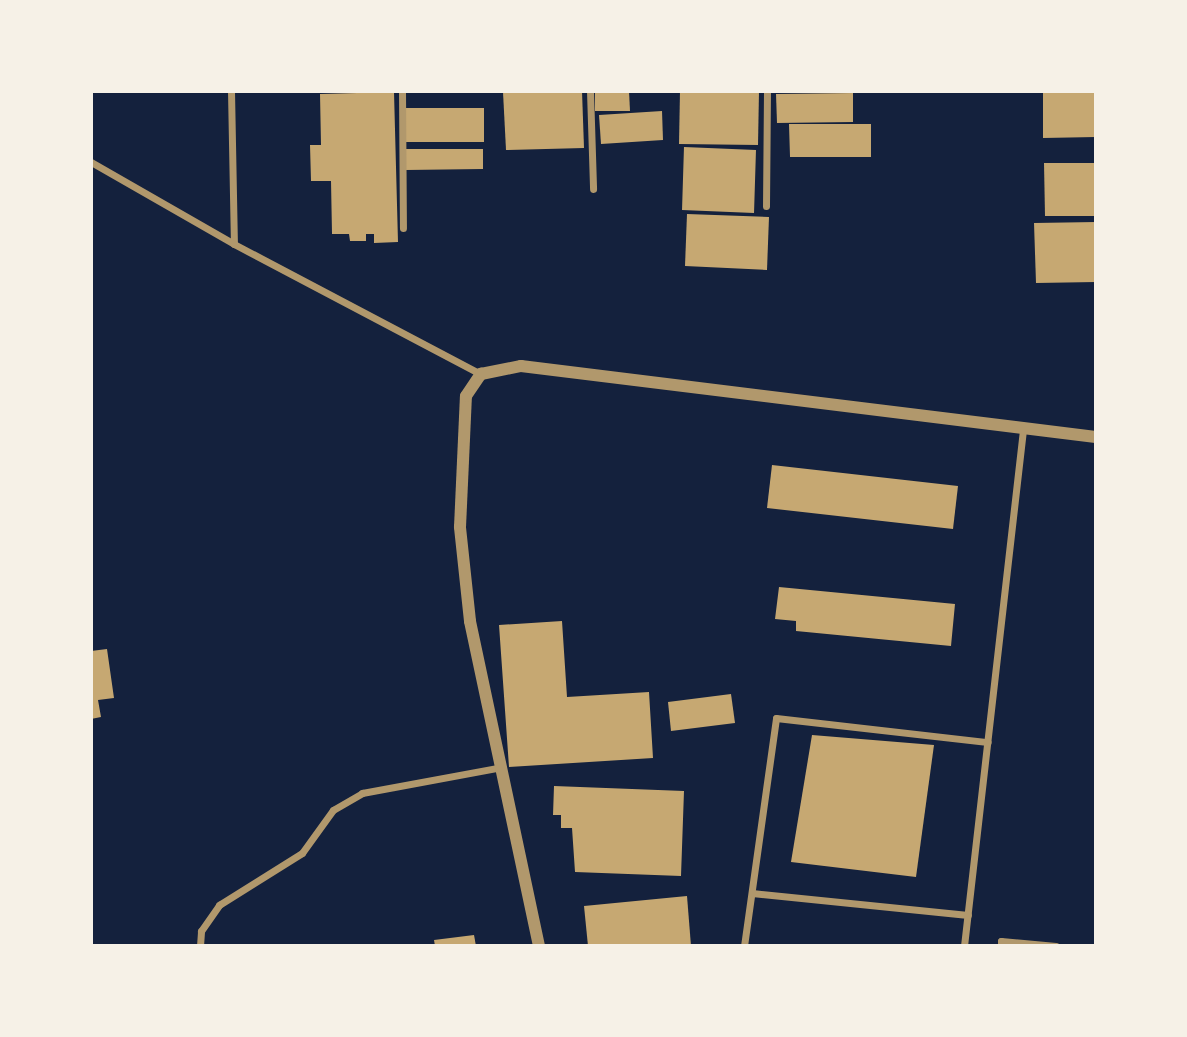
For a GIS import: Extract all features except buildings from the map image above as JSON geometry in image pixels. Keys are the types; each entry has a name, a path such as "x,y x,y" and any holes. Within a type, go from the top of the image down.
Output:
{"street":[{"path":"231,91 234,244"},
{"path":"402,91 403,228"},
{"path":"590,91 593,189"},
{"path":"766,206 767,91"},
{"path":"91,162 234,244 481,374 520,366 1096,437"},
{"path":"481,374 466,396 460,527 470,621 539,946"},
{"path":"964,946 1023,430"},
{"path":"744,946 776,718 988,742"},
{"path":"200,946 201,931 219,905 302,853 333,810 362,793 503,767"},
{"path":"752,893 968,915"},
{"path":"1001,946 1002,941 1056,946"}]}
